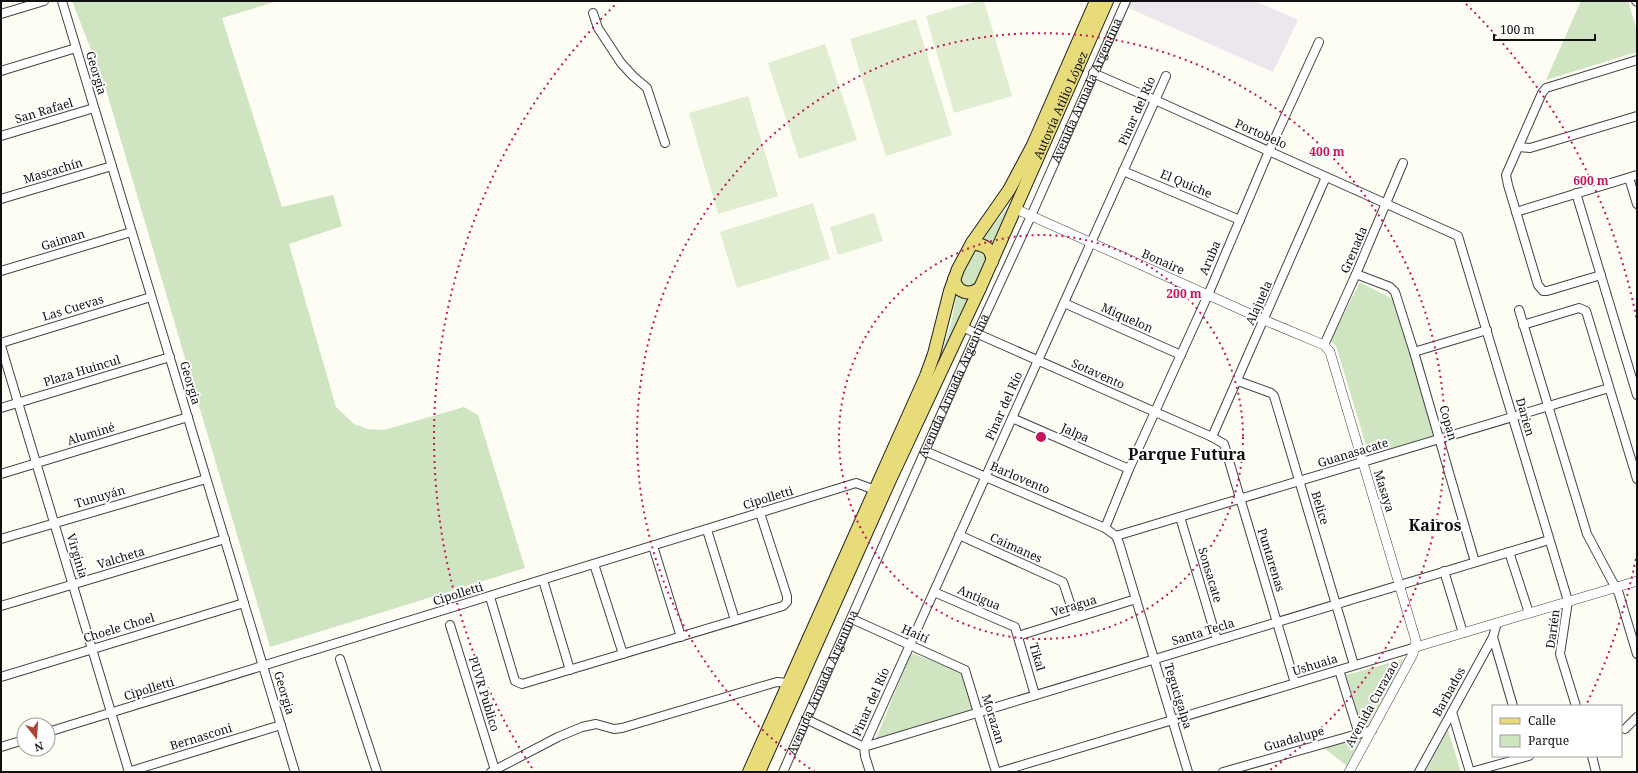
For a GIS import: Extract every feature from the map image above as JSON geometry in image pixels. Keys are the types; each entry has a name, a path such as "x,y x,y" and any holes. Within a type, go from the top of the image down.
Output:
{"main road":[{"name":"Autovía Atilio López","path":"972,243 1009,190 1033,145 1096,1"},
{"name":"Autovía Atilio López","path":"1016,209 1107,1"},
{"name":"Avenida Armada Argentina","path":"759,772 890,480 1016,209"},
{"path":"748,772 875,490 934,354 954,279 972,243 980,244 990,250 992,262"},
{"path":"954,279 956,286 963,292 970,293 980,288"}],"street":[{"path":"1,14 44,1"},
{"name":"Georgia","path":"62,1 294,772"},
{"name":"Avenida Armada Argentina","path":"783,772 1126,1"},
{"path":"593,13 598,28 621,63 647,88 665,143"},
{"name":"Aruba","path":"1105,528 1129,469 1208,295 1268,151 1318,42"},
{"path":"1,71 76,48"},
{"path":"1601,275 1543,291 1538,285 1506,179 1507,172 1542,93 1546,88 1637,60"},
{"name":"Portobelo","path":"1093,73 1454,234 1460,240"},
{"name":"Pinar del Río","path":"864,747 1166,76"},
{"name":"San Rafael","path":"1,136 94,108"},
{"path":"1519,147 1530,148 1637,116"},
{"name":"Grenada","path":"1324,345 1387,204 1403,163"},
{"name":"Mascachín","path":"1,200 112,166"},
{"name":"El Quiche","path":"1123,171 1240,220"},
{"path":"1516,212 1633,176 1637,204"},
{"name":"Alajuela","path":"1212,437 1238,381 1326,177"},
{"path":"1576,194 1635,378 1637,395"},
{"name":"Bonaire","path":"1016,209 1264,320 1324,345"},
{"name":"Gaiman","path":"1,271 131,232"},
{"name":"Darien","path":"1460,240 1568,601"},
{"name":"Copan","path":"1356,274 1390,287 1395,292 1440,439 1475,562"},
{"name":"Las Cuevas","path":"1,343 151,297"},
{"name":"Miquelon","path":"1064,303 1181,355"},
{"path":"1523,325 1579,308 1584,309 1588,314 1637,479"},
{"path":"1519,310 1587,534 1616,587 1636,649"},
{"name":"Sotavento","path":"962,327 1212,437 1224,444"},
{"path":"1414,352 1487,330"},
{"name":"Masaya","path":"1324,345 1332,357 1415,636 1416,647"},
{"name":"Virginia","path":"1,346 129,772"},
{"name":"Plaza Huincul","path":"1,408 170,357"},
{"name":"Belice","path":"1238,381 1274,396 1354,665"},
{"name":"Guanasacate","path":"1116,536 1609,388"},
{"name":"Aluminé","path":"1,474 188,417"},
{"name":"Jalpa","path":"1012,418 1129,469"},
{"name":"Puntarenas","path":"1224,444 1295,683"},
{"name":"Barlovento","path":"925,451 1105,528"},
{"name":"Tunuyán","path":"1,539 206,479"},
{"name":"Cipolletti","path":"56,730 856,483 875,490"},
{"path":"490,597 515,681 522,684 783,606 787,602 787,596 760,513"},
{"name":"Sonsacate","path":"1180,517 1217,640"},
{"path":"1105,528 1116,536"},
{"path":"707,530 735,620"},
{"name":"Caimanes","path":"959,536 1063,582 1075,618"},
{"name":"Tegucigalpa","path":"1116,536 1188,772"},
{"name":"Valcheta","path":"1,606 225,539"},
{"name":"Santa Tecla","path":"864,747 1549,540"},
{"path":"653,546 681,637"},
{"path":"1509,552 1528,613"},
{"path":"594,564 623,654"},
{"path":"1444,571 1463,633"},
{"path":"543,580 570,670"},
{"name":"Ushuaia","path":"999,772 1637,581"},
{"name":"Antigua","path":"934,592 1015,627"},
{"name":"Veragua","path":"1018,636 1136,599"},
{"name":"Darién","path":"1568,601 1560,654 1576,705"},
{"name":"Choele Choel","path":"1,677 244,603"},
{"name":"Haití","path":"852,619 962,668 967,673"},
{"name":"Barbados","path":"1419,772 1493,637 1497,623"},
{"name":"PUVR Publico","path":"450,625 493,771"},
{"name":"Tikal","path":"1015,627 1035,695"},
{"path":"1493,637 1513,705"},
{"name":"Avenida Curazao","path":"1349,772 1416,647"},
{"path":"340,659 377,772"},
{"path":"1339,670 1359,734"},
{"name":"Morazan","path":"967,673 996,772"},
{"path":"493,771 558,737 582,727 596,724 614,729 622,728 777,682 788,683"},
{"path":"1452,712 1470,772 1524,757"},
{"path":"1623,730 1637,717"},
{"path":"806,720 864,747 870,772"},
{"name":"Bernasconi","path":"129,772 281,725"},
{"path":"1623,730 1637,726"},
{"name":"Guadalupe","path":"1223,772 1372,730"},
{"path":"1,747 16,742"},
{"path":"1592,757 1596,772"}],"shaded area":[{"path":"1126,1 1255,1 1298,20 1273,72 1124,6"}],"green space":[{"path":"72,1 278,1 222,18 282,207 333,195 342,226 289,244 336,407 354,424 368,429 384,430 464,407 478,415 525,568 270,647 104,83"},
{"path":"977,1 984,1 1012,96 954,113 926,16"},
{"path":"1581,1 1628,1 1637,31 1637,52 1546,80"},
{"path":"916,19 952,135 886,156 850,39"},
{"path":"825,44 857,140 799,159 768,63"},
{"path":"748,96 778,196 718,214 689,113"},
{"path":"1014,200 994,249 980,241"},
{"path":"813,203 830,259 737,288 720,232"},
{"path":"874,213 883,241 838,255 830,227"},
{"path":"979,246 988,255 975,287 970,290 959,282 974,249"},
{"path":"1360,282 1394,300 1435,436 1369,455 1336,346 1330,341"},
{"path":"957,292 970,296 927,391 951,324"},
{"path":"911,653 959,671 963,676 973,713 875,741"},
{"path":"1411,657 1369,727 1363,729 1346,675"},
{"path":"1448,730 1461,772 1425,772"},
{"path":"1366,734 1348,767 1323,747"}],"district":[{"name":"Parque Futura","path":"1187,454"},
{"name":"Kairos","path":"1435,525"}]}
